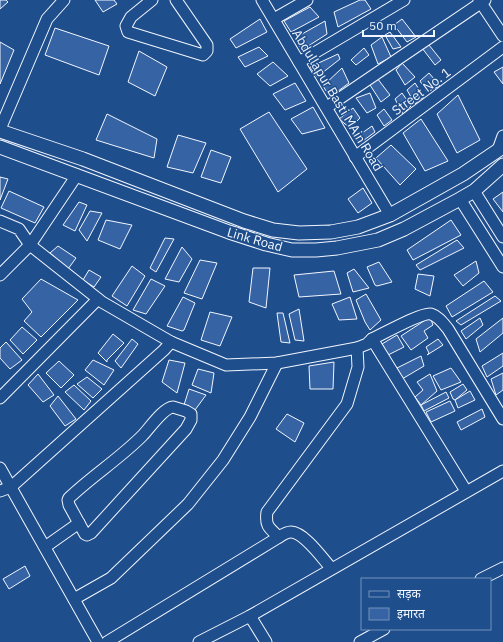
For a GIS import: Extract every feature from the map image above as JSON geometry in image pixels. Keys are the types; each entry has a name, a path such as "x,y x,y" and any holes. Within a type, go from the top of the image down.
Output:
{"main road":[{"name":"Link Road","path":"0,130 83,159 244,221 273,230 299,233 331,232 358,227 390,215 463,174 501,149"},
{"name":"Link Road","path":"0,147 229,232 266,244 292,250 337,248 378,240 404,229 474,191 503,165"}],"street":[{"path":"0,130 47,20 64,0"},
{"path":"152,0 131,17 126,26 128,32 203,55 207,51 206,45 176,0"},
{"name":"Abdullapur Basti MAin Road","path":"262,0 390,215"},
{"path":"274,19 307,0"},
{"path":"299,62 404,0"},
{"path":"327,107 482,1 503,36"},
{"name":"Street No. 1","path":"355,156 503,47"},
{"path":"501,149 503,136"},
{"path":"0,275 30,245 77,175"},
{"path":"474,191 503,237"},
{"path":"460,199 503,267"},
{"path":"0,221 19,229 30,245 98,299 171,342 226,365 277,363 357,348 367,344 372,339 425,314 436,316 448,329 503,419"},
{"path":"493,251 503,244"},
{"path":"0,398 98,299"},
{"path":"372,339 466,492"},
{"path":"0,491 11,487 164,350 171,342"},
{"path":"279,537 268,528 266,520 267,512 347,404 358,367 357,348"},
{"path":"74,599 111,578 188,504 223,460 250,417 277,363"},
{"path":"173,407 189,413 192,418 186,429 92,533 87,535 85,534 79,523 69,505 69,498 129,448 166,409 173,407"},
{"path":"0,468 98,642"},
{"path":"199,642 250,616 331,568 503,471"},
{"path":"45,547 79,523"},
{"path":"106,642 279,537 290,532 304,538 331,568"},
{"path":"483,578 503,568"},
{"path":"250,616 266,642"},
{"path":"360,642 382,630"}],"building":[{"path":"0,0 6,0 8,2 0,9"},
{"path":"95,0 114,0 117,4 103,12"},
{"path":"360,0 365,0 371,9 338,27 334,12"},
{"path":"310,7 319,17 291,32 284,21"},
{"path":"260,19 267,32 236,48 230,39"},
{"path":"402,19 416,37 407,42 394,25"},
{"path":"325,21 327,34 302,50 295,38"},
{"path":"55,28 109,46 99,75 45,55"},
{"path":"390,32 401,47 393,49 385,35"},
{"path":"382,37 391,57 378,64 371,45"},
{"path":"0,42 14,50 0,84"},
{"path":"429,45 441,60 435,65 422,48"},
{"path":"259,47 268,56 245,67 238,57"},
{"path":"364,48 369,55 356,65 351,60"},
{"path":"139,51 167,67 155,96 128,82"},
{"path":"338,54 340,59 317,77 310,67"},
{"path":"273,62 288,76 270,86 257,74"},
{"path":"402,63 415,77 405,85 396,70"},
{"path":"503,67 503,84 494,72"},
{"path":"342,68 349,83 330,97 323,86"},
{"path":"429,73 440,86 427,92 420,81"},
{"path":"377,78 390,95 381,102 370,85"},
{"path":"295,83 306,101 285,110 273,94"},
{"path":"415,83 424,97 415,104 407,90"},
{"path":"370,93 376,108 367,113 356,98"},
{"path":"402,93 411,106 403,114 395,99"},
{"path":"458,95 480,140 457,153 437,114"},
{"path":"313,107 325,128 302,134 291,119"},
{"path":"353,108 360,118 350,128 339,119"},
{"path":"384,109 392,120 384,126 377,115"},
{"path":"269,112 307,169 278,192 240,129"},
{"path":"107,114 157,139 154,158 96,140"},
{"path":"421,119 448,161 425,171 403,133"},
{"path":"372,126 375,132 360,143 355,138"},
{"path":"178,135 206,143 193,173 167,167"},
{"path":"391,145 416,169 400,185 376,158"},
{"path":"211,150 231,157 221,183 201,177"},
{"path":"0,177 8,179 0,200"},
{"path":"363,188 372,203 358,213 348,199"},
{"path":"9,191 44,207 35,223 1,208"},
{"path":"503,192 503,212 493,199"},
{"path":"79,202 87,205 75,231 63,225"},
{"path":"90,211 102,213 87,241 79,230"},
{"path":"106,220 132,225 120,249 98,240"},
{"path":"451,220 461,235 413,260 407,250"},
{"path":"165,238 174,239 156,272 150,268"},
{"path":"457,240 464,248 420,270 416,265"},
{"path":"58,246 76,258 68,269 50,253"},
{"path":"182,247 192,259 179,282 165,279"},
{"path":"200,260 217,263 202,299 184,293"},
{"path":"476,261 479,273 463,286 454,275"},
{"path":"379,262 392,282 377,286 375,285 367,267"},
{"path":"132,266 145,276 127,306 112,296"},
{"path":"253,268 270,268 266,308 249,302"},
{"path":"354,269 369,288 353,292 347,273"},
{"path":"89,270 101,277 94,287 83,280"},
{"path":"334,271 341,294 299,297 294,275"},
{"path":"418,274 434,276 430,296 415,289"},
{"path":"41,279 78,300 41,337 24,321 32,312 22,299"},
{"path":"151,279 165,286 146,314 133,310"},
{"path":"484,281 493,292 452,317 446,306"},
{"path":"366,294 381,320 370,330 356,300"},
{"path":"495,296 501,301 461,325 456,321"},
{"path":"183,297 195,303 184,330 182,331 167,326"},
{"path":"350,297 357,319 339,320 332,304"},
{"path":"299,309 304,341 295,340 289,314"},
{"path":"210,312 232,317 220,346 201,340"},
{"path":"277,313 283,313 290,343 281,342"},
{"path":"430,317 433,325 424,331 428,338 411,350 401,336"},
{"path":"480,318 483,325 466,339 461,331"},
{"path":"503,318 503,333 480,352 476,339"},
{"path":"22,327 37,340 23,354 10,340"},
{"path":"113,334 124,343 107,360 107,362 98,353"},
{"path":"397,335 404,347 388,355 382,344"},
{"path":"132,339 138,344 121,368 115,361"},
{"path":"438,339 443,345 427,355 429,353 426,347"},
{"path":"6,342 22,360 10,369 0,358 0,348"},
{"path":"503,353 503,366 487,377 482,366"},
{"path":"421,356 424,366 402,379 397,368"},
{"path":"93,360 114,370 104,385 85,370"},
{"path":"169,360 185,363 177,393 162,382"},
{"path":"59,361 74,375 61,388 46,373"},
{"path":"334,362 333,389 310,389 309,366"},
{"path":"451,368 461,382 441,390 433,376"},
{"path":"198,369 214,373 211,393 192,385"},
{"path":"503,373 503,390 496,395 491,379"},
{"path":"38,374 54,395 43,402 28,385"},
{"path":"430,374 437,391 421,405 415,397 423,390 417,382"},
{"path":"87,377 102,389 93,398 77,384"},
{"path":"463,384 467,390 455,400 453,399 450,392"},
{"path":"74,385 91,401 84,410 65,392"},
{"path":"189,389 206,395 195,410 184,405"},
{"path":"470,391 475,400 458,408 455,400"},
{"path":"446,392 449,398 424,411 421,405"},
{"path":"58,396 76,419 65,426 50,406"},
{"path":"450,401 455,411 431,422 426,412"},
{"path":"482,409 485,417 461,430 457,422"},
{"path":"287,414 304,423 295,442 276,429"},
{"path":"25,566 30,576 9,589 3,579"}]}
